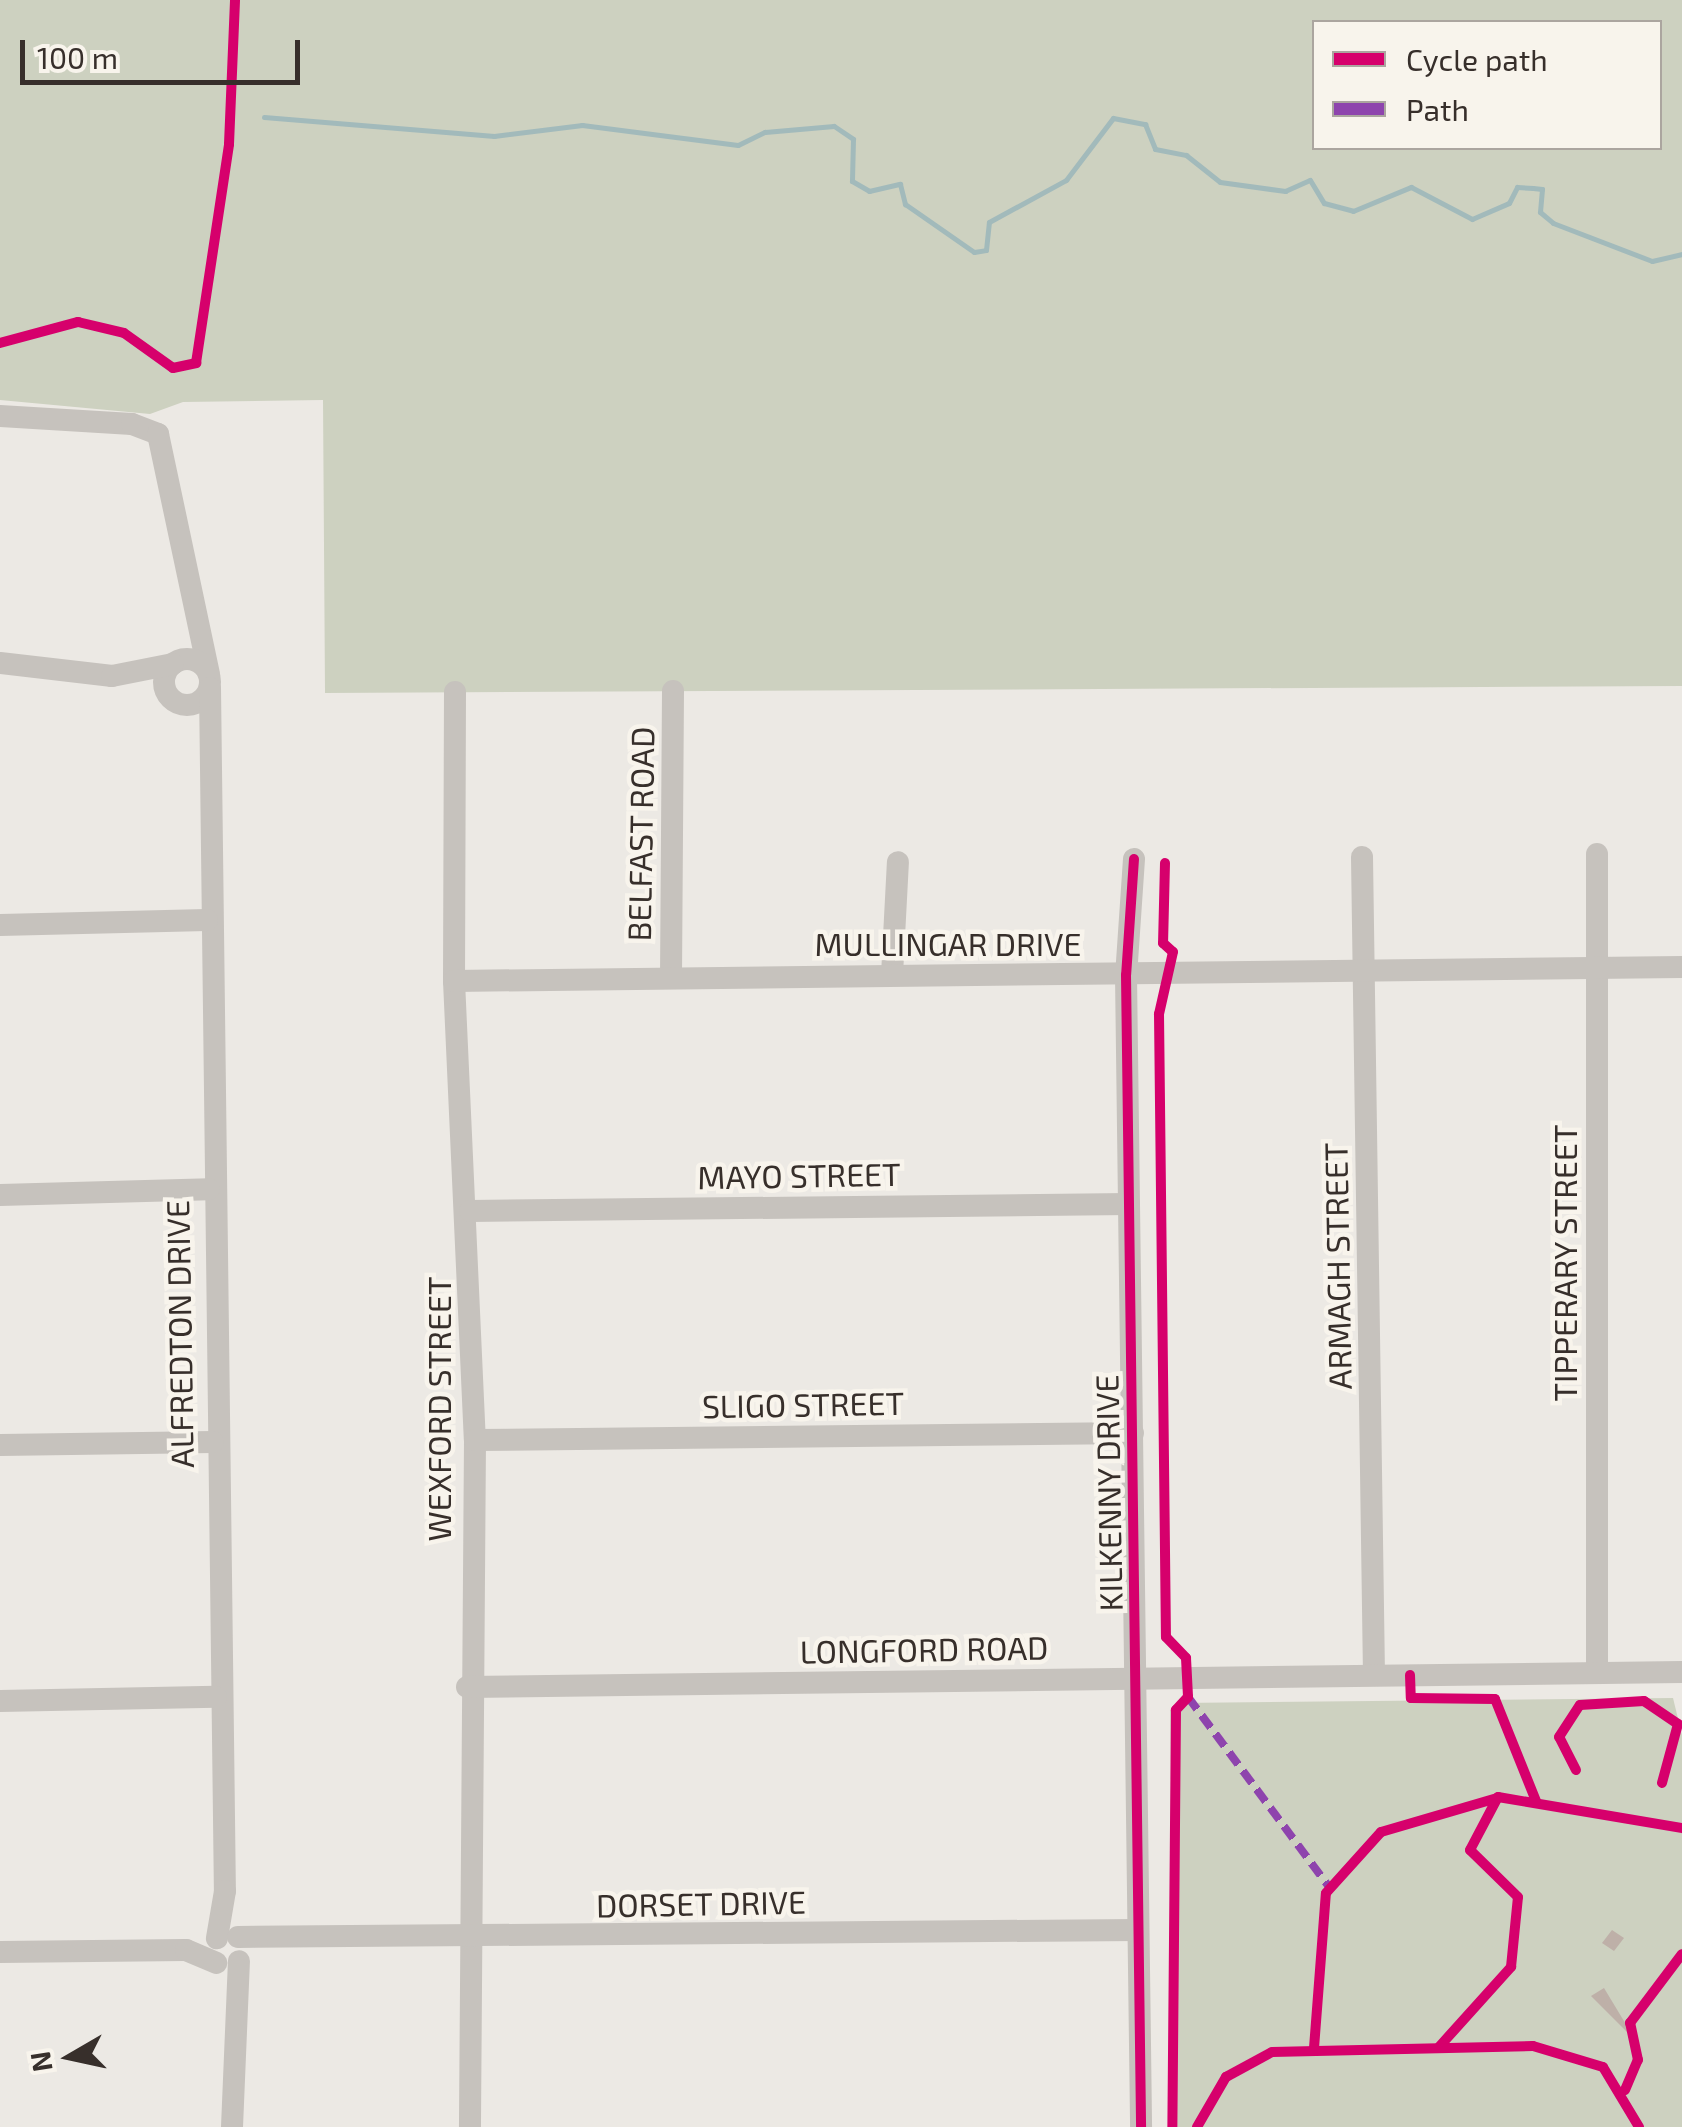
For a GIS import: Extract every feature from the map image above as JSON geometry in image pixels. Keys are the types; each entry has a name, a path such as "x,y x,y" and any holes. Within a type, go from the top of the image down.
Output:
{"street":[{"name":"ALFREDTON DRIVE","path":"0,416 155,431 193,590 209,681 206,775 216,1697 234,2008 232,2127"},
{"path":"174,700 164,680 174,663 193,590"},
{"path":"0,663 112,676 174,700 196,703 209,681 193,660 112,676"},
{"name":"BELFAST ROAD","path":"671,977 674,691"},
{"name":"WEXFORD STREET","path":"455,692 454,981 470,1211 475,1440 467,1687 474,1939 470,2127"},
{"name":"ALFREDTON DRIVE","path":"174,700 206,775"},
{"name":"TIPPERARY STREET","path":"1598,854 1598,1673"},
{"name":"ARMAGH STREET","path":"1362,857 1367,970 1374,1676"},
{"name":"KILKENNY DRIVE","path":"1134,860 1126,975 1141,2127"},
{"path":"892,975 898,862"},
{"path":"0,925 207,920"},
{"name":"MULLINGAR DRIVE","path":"454,981 1682,967"},
{"path":"0,1195 210,1189"},
{"name":"MAYO STREET","path":"470,1211 1130,1204"},
{"name":"SLIGO STREET","path":"475,1440 1132,1433"},
{"path":"0,1445 213,1442"},
{"name":"LONGFORD ROAD","path":"467,1687 1682,1672"},
{"path":"0,1701 216,1697"},
{"name":"DORSET DRIVE","path":"0,1952 228,1950 266,1942 1138,1930"}],"green space":[{"path":"0,0 1682,0 1682,686 325,693 323,400 183,402 150,414 0,400"},
{"path":"1673,1698 1682,1735 1682,2127 1176,2127 1170,1711 1178,1703"}],"building":[{"path":"1612,1930 1624,1938 1614,1951 1602,1943"},
{"path":"1604,1988 1633,2036 1632,2037 1591,1996"}],"waterway":[{"path":"264,117 494,136 582,125 738,145 765,132 834,126 853,139 852,181 869,191 900,184 905,204 974,252 986,250 989,222 1066,180 1113,118 1145,124 1155,149 1186,155 1220,182 1285,191 1310,180 1324,203 1353,211 1411,187 1472,219 1509,203 1517,187 1542,189 1540,212 1553,223 1652,261 1682,254"}],"marked path":[{"path":"1188,1697 1330,1888"}],"cycle path":[{"path":"0,343 78,322 124,333 173,368 196,363 229,144 235,0"},
{"path":"1134,859 1126,975 1141,2127"},
{"path":"1165,863 1163,943 1173,952 1159,1014 1166,1637 1186,1658 1188,1697 1176,1710 1172,2127"},
{"path":"1410,1675 1411,1698 1495,1699 1536,1801"},
{"path":"1576,1770 1559,1737 1580,1705 1644,1701 1678,1724 1662,1783"},
{"path":"1439,2047 1511,1967 1518,1897 1470,1850 1498,1797 1682,1828"},
{"path":"1314,2048 1326,1893 1381,1832 1497,1798"},
{"path":"1625,2090 1638,2060 1630,2023 1682,1954"},
{"path":"1197,2127 1226,2077 1272,2052 1533,2046 1603,2067 1639,2127"}]}
